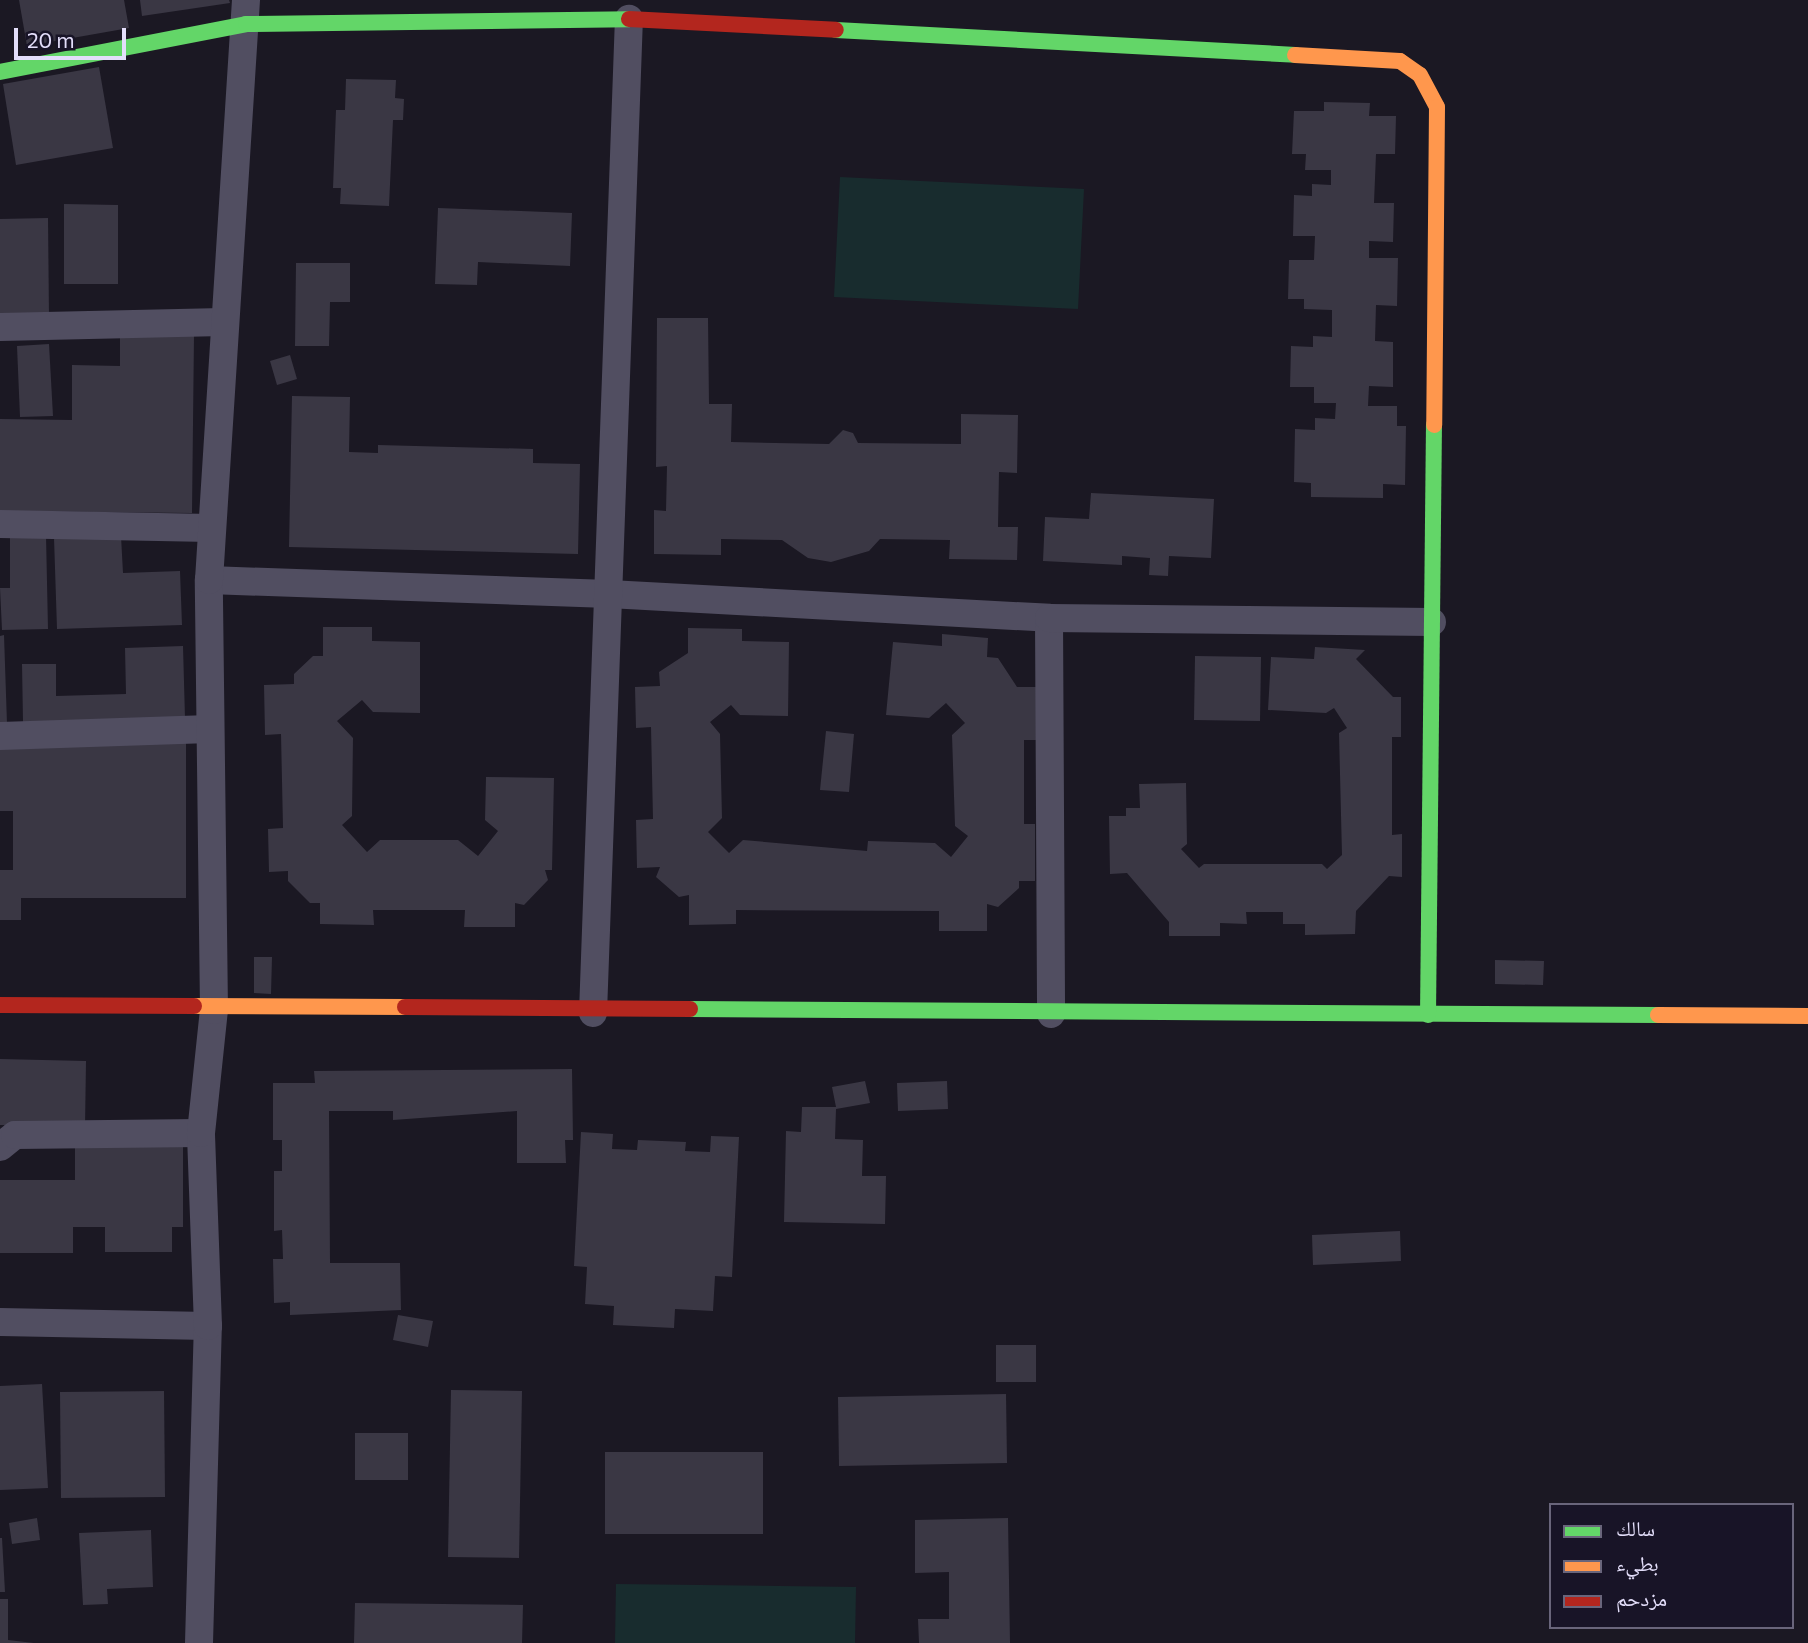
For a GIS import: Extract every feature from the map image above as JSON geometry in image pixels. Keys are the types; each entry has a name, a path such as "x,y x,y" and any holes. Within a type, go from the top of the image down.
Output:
{"street":[{"path":"199,1643 208,1326 201,1133 214,1010 209,580 223,322 246,12"},
{"path":"0,72 246,12 629,19 1400,61 1420,75 1437,107 1428,1015"},
{"path":"593,1013 629,19"},
{"path":"0,327 223,322"},
{"path":"0,524 211,528"},
{"path":"209,580 608,594 1049,618 1432,622"},
{"path":"1049,618 1051,1014"},
{"path":"0,736 210,729"},
{"path":"0,1005 214,1010 593,1013 1808,1016"},
{"path":"0,1147 15,1135 201,1133"},
{"path":"0,1322 208,1326"}],"green space":[{"path":"840,177 1084,189 1078,309 834,297"},
{"path":"616,1584 856,1587 855,1643 615,1643"}],"building":[{"path":"19,0 124,0 129,28 27,46"},
{"path":"140,0 229,0 230,3 142,16"},
{"path":"99,67 113,148 16,165 3,84"},
{"path":"346,79 396,80 395,98 404,99 403,120 393,120 389,206 340,204 341,188 333,188 336,110 345,110"},
{"path":"1324,102 1370,103 1369,116 1396,116 1395,154 1376,154 1374,203 1394,203 1393,242 1369,241 1369,258 1398,258 1397,306 1376,305 1375,341 1393,342 1393,387 1369,386 1368,406 1397,406 1397,426 1406,426 1405,485 1383,484 1383,498 1311,497 1311,483 1294,482 1295,429 1315,430 1315,418 1335,419 1336,403 1314,403 1314,387 1290,387 1291,346 1313,347 1313,336 1332,337 1332,310 1304,309 1304,299 1288,299 1289,260 1314,260 1315,236 1293,236 1294,195 1312,196 1312,184 1331,185 1331,170 1305,170 1306,154 1292,154 1294,111 1324,111"},
{"path":"64,204 118,205 118,284 64,284"},
{"path":"438,208 572,213 570,266 478,262 477,285 435,284"},
{"path":"48,218 49,317 0,317 0,219"},
{"path":"296,263 350,263 350,302 330,302 329,346 295,346"},
{"path":"657,318 708,318 709,404 732,404 731,442 829,444 843,430 853,433 858,443 961,444 961,414 1018,415 1017,473 999,472 998,527 1018,527 1017,560 949,559 950,540 880,539 869,551 831,562 808,558 782,540 721,539 721,555 654,554 654,510 666,511 667,466 656,467"},
{"path":"120,334 194,335 192,513 0,511 0,419 72,420 72,365 120,366"},
{"path":"49,344 53,416 20,417 17,346"},
{"path":"290,355 297,379 277,385 270,361"},
{"path":"292,396 350,397 349,452 378,453 378,445 533,449 533,463 580,464 578,554 289,547"},
{"path":"1091,493 1214,499 1211,558 1169,556 1168,576 1149,575 1150,558 1122,556 1122,565 1043,561 1045,517 1089,519"},
{"path":"46,535 48,629 2,630 0,588 10,588 10,536"},
{"path":"121,536 123,573 180,571 182,625 57,629 54,538"},
{"path":"323,627 372,627 372,641 420,642 420,713 373,712 362,700 337,721 353,738 352,816 342,825 367,852 380,840 458,840 478,856 498,831 485,820 486,777 554,778 552,870 545,870 548,880 524,905 515,903 515,927 464,927 465,910 373,910 374,925 320,924 320,903 310,903 288,881 288,871 269,872 268,829 283,828 281,734 265,735 264,685 294,684 294,674 313,656 323,656"},
{"path":"688,628 742,629 742,641 789,642 788,716 740,715 731,705 710,722 720,734 722,818 708,832 729,853 743,840 867,851 868,841 935,843 951,857 968,836 955,826 952,735 965,723 946,703 929,718 886,715 893,642 942,646 942,634 988,638 987,657 998,658 1017,687 1038,687 1037,740 1024,740 1024,824 1035,824 1035,881 1019,881 1019,888 998,907 987,904 987,931 939,931 939,911 736,910 736,924 689,925 689,895 679,897 656,877 660,867 637,868 636,820 653,819 651,727 636,728 635,687 660,686 659,672 688,653"},
{"path":"4,635 7,724 0,725 0,636"},
{"path":"183,646 185,718 23,722 22,664 56,664 56,696 126,694 125,648"},
{"path":"1315,647 1365,650 1356,659 1393,697 1401,697 1401,737 1392,737 1392,835 1402,834 1402,877 1389,876 1356,911 1355,934 1305,935 1305,924 1283,924 1283,912 1246,912 1247,924 1220,923 1220,936 1169,936 1169,922 1127,873 1110,874 1109,816 1126,816 1126,808 1140,808 1139,784 1186,783 1187,844 1181,849 1199,868 1204,864 1322,864 1327,869 1342,855 1339,733 1347,728 1334,708 1326,713 1268,710 1271,657 1314,659"},
{"path":"1195,656 1261,657 1260,721 1194,720"},
{"path":"826,731 854,734 849,792 820,790"},
{"path":"0,743 186,743 186,898 21,898 21,920 0,920 0,870 13,870 13,811 0,811"},
{"path":"254,957 272,957 271,994 254,993"},
{"path":"1495,960 1544,961 1543,985 1495,984"},
{"path":"0,1059 86,1061 85,1127 0,1125"},
{"path":"572,1069 573,1140 565,1140 566,1163 517,1163 517,1111 393,1120 393,1111 329,1111 330,1263 400,1263 401,1310 290,1315 290,1302 274,1303 273,1259 283,1259 282,1230 274,1231 274,1171 282,1171 282,1140 273,1140 273,1083 315,1083 314,1071"},
{"path":"865,1081 870,1103 836,1109 835,1139 863,1140 862,1176 886,1176 885,1224 784,1222 786,1131 801,1132 802,1107 836,1107 832,1087"},
{"path":"947,1081 948,1109 898,1111 897,1083"},
{"path":"581,1132 613,1134 612,1149 637,1150 638,1140 686,1142 685,1151 710,1152 711,1136 739,1137 732,1277 715,1276 713,1311 675,1309 674,1328 613,1325 614,1306 585,1304 587,1267 574,1266"},
{"path":"75,1138 183,1138 183,1227 172,1227 172,1252 105,1252 105,1227 73,1227 73,1253 0,1253 0,1180 75,1180"},
{"path":"1400,1231 1401,1261 1313,1265 1312,1235"},
{"path":"398,1315 433,1321 428,1347 393,1340"},
{"path":"996,1345 1036,1345 1036,1382 996,1382"},
{"path":"42,1384 48,1488 0,1490 0,1386"},
{"path":"451,1390 522,1391 519,1558 448,1557"},
{"path":"164,1391 165,1497 61,1498 60,1392"},
{"path":"1006,1394 1007,1463 839,1466 838,1397"},
{"path":"355,1433 408,1433 408,1480 355,1480"},
{"path":"605,1452 763,1452 763,1534 605,1534"},
{"path":"37,1518 40,1540 12,1544 9,1523"},
{"path":"1008,1518 1010,1643 919,1643 918,1619 949,1619 949,1572 915,1573 915,1520"},
{"path":"151,1530 153,1587 107,1589 108,1604 83,1605 79,1533"},
{"path":"2,1538 5,1592 0,1592"},
{"path":"0,1599 8,1599 8,1640 34,1643 0,1643"},
{"path":"355,1603 523,1605 522,1643 354,1643"}],"traffic: fast":[{"path":"0,72 246,24 629,19"},
{"path":"836,30 1295,55"},
{"path":"1428,1015 1434,425"},
{"path":"690,1009 1658,1015"}],"traffic: slow":[{"path":"1295,55 1400,61 1420,75 1437,107 1434,425"},
{"path":"194,1006 405,1007"},
{"path":"1658,1015 1808,1016"}],"traffic: jam":[{"path":"629,19 836,30"},
{"path":"0,1005 194,1006"},
{"path":"405,1007 690,1009"}]}
